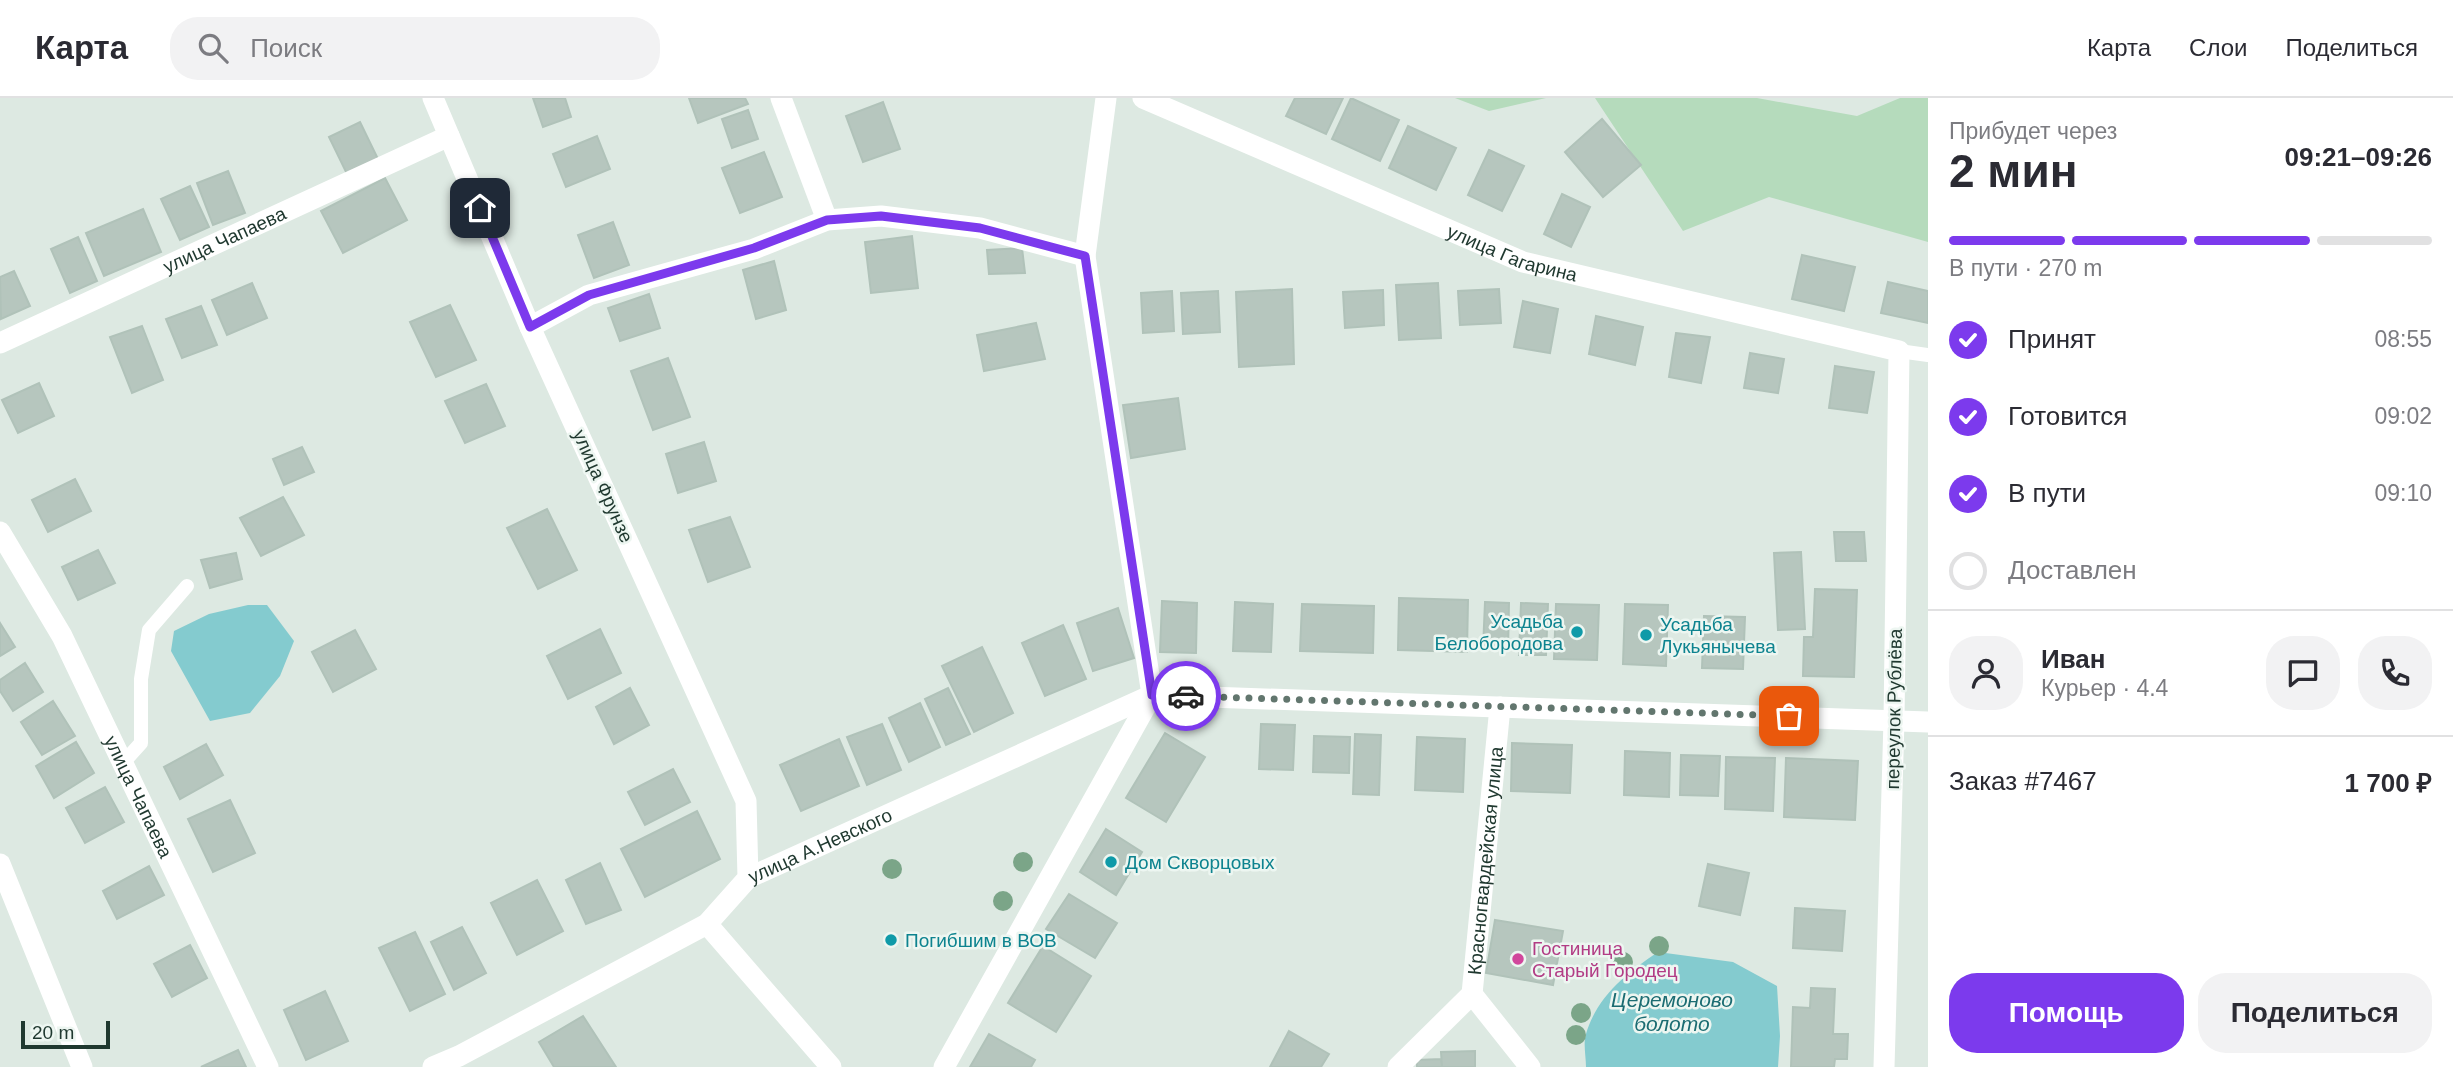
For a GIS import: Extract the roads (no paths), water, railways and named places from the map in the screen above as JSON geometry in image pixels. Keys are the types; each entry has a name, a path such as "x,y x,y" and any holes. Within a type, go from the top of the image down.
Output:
{"street":[{"name":"улица Фрунзе","path":"433,98 530,327 746,801 748,878"},
{"path":"781,98 827,220"},
{"path":"944,1067 1152,695 1085,256 1106,98"},
{"name":"улица Гагарина","path":"1143,98 1523,262 1899,351"},
{"name":"улица Чапаева","path":"0,343 449,136"},
{"path":"530,327 589,295 754,248 827,220 881,216 980,228 1085,256"},
{"name":"переулок Рублёва","path":"1885,1067 1894,720 1899,351"},
{"name":"улица Чапаева","path":"0,532 62,636 268,1067"},
{"name":"улица А.Невского","path":"433,1067 464,1061 707,924 748,878 1152,695 1928,722"},
{"name":"Красногвардейская улица","path":"1398,1067 1472,994 1500,707"},
{"path":"0,864 82,1067"},
{"path":"707,924 831,1067"},
{"path":"1472,994 1530,1067"}],"lane":[{"path":"1899,351 1928,355"},
{"path":"123,763 141,743 141,679 149,630 187,586"}],"water":[{"path":"248,605 267,605 294,641 280,676 250,713 210,721 171,651 174,631 209,614"},
{"name":"Церемоново болото","path":"1658,952 1733,962 1777,986 1780,1036 1778,1067 1586,1067 1585,1038 1598,1008 1615,986"}],"place":[{"name":"Усадьба Белобородова","path":"1577,632"},
{"name":"Усадьба Лукьянычева","path":"1646,635"},
{"name":"Дом Скворцовых","path":"1111,862"},
{"name":"Погибшим в ВОВ","path":"891,940"},
{"name":"Гостиница Старый Городец","path":"1518,959"}]}
